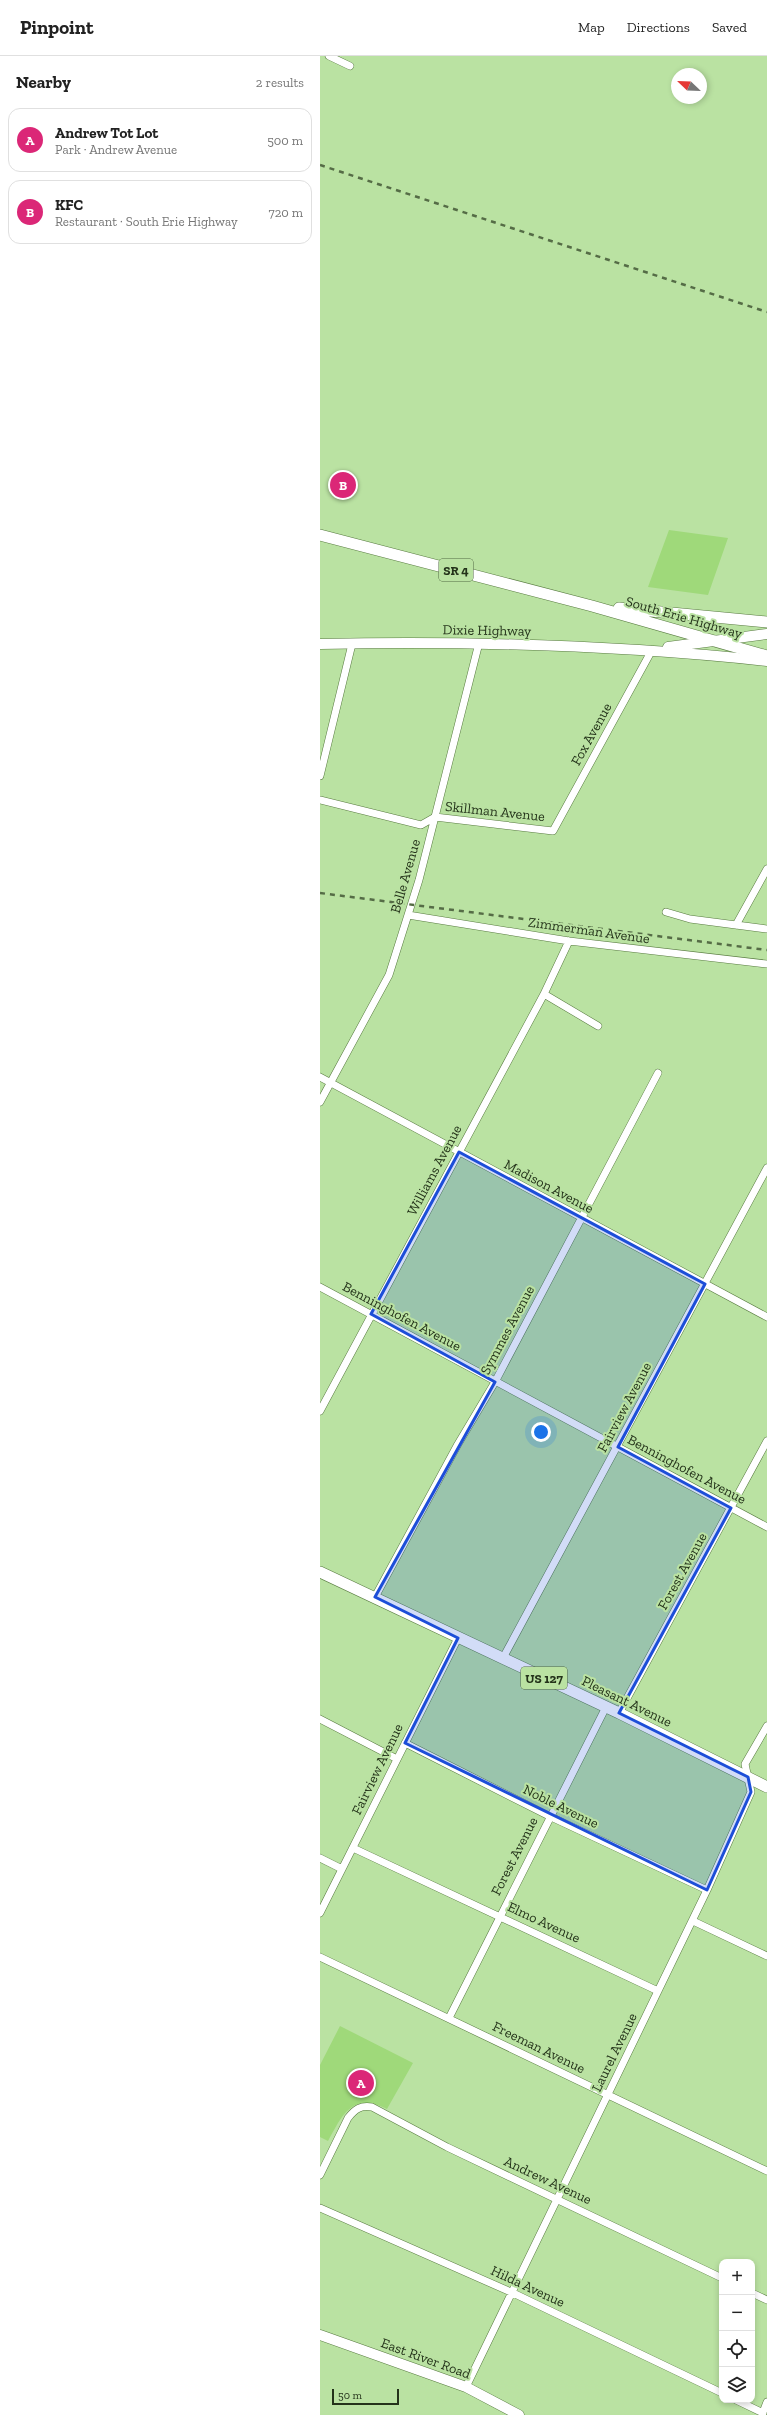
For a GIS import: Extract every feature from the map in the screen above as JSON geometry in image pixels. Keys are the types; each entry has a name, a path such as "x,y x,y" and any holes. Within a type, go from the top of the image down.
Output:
{"main road":[{"name":"South Erie Highway","path":"320,535 592,606 767,656"},
{"name":"South Erie Highway","path":"592,606 767,622"},
{"name":"Pleasant Avenue","path":"320,1572 619,1713 767,1787"}],"street":[{"path":"329,56 350,66"},
{"name":"Dixie Highway","path":"652,650 767,634"},
{"name":"Dixie Highway","path":"320,644 478,643 652,650 767,661"},
{"name":"Belle Avenue","path":"320,1102 389,975 408,915 435,817 478,643"},
{"path":"320,776 352,644"},
{"name":"Fox Avenue","path":"553,830 652,650"},
{"name":"Skillman Avenue","path":"320,800 421,825 435,817 553,830"},
{"path":"736,925 767,869"},
{"path":"666,912 690,919 767,929"},
{"name":"Zimmerman Avenue","path":"408,915 570,942 767,964"},
{"name":"Williams Avenue","path":"320,1411 544,994 570,942"},
{"path":"544,994 598,1026"},
{"name":"Symmes Avenue","path":"375,1597 458,1444 495,1382 580,1218 658,1073"},
{"name":"Madison Avenue","path":"320,1077 580,1218 767,1317"},
{"name":"Fairview Avenue","path":"503,1658 767,1168"},
{"name":"Benninghofen Avenue","path":"320,1287 767,1527"},
{"name":"Forest Avenue","path":"619,1713 767,1441"},
{"name":"Fairview Avenue","path":"320,1913 458,1638"},
{"name":"Forest Avenue","path":"449,2018 498,1915 606,1707"},
{"path":"320,1719 397,1759"},
{"name":"Laurel Avenue","path":"466,2387 559,2199 708,1890 751,1792 745,1764 767,1726"},
{"name":"Noble Avenue","path":"405,1742 549,1816 708,1890"},
{"name":"Elmo Avenue","path":"353,1848 658,1991"},
{"path":"320,1858 342,1869"},
{"path":"692,1921 767,1956"},
{"name":"Freeman Avenue","path":"320,1957 767,2171"},
{"name":"Andrew Avenue","path":"320,2175 348,2118 354,2110 364,2106 380,2111 447,2147 559,2199 719,2277"},
{"name":"Hilda Avenue","path":"320,2208 513,2293 719,2392"},
{"path":"755,2294 767,2300"},
{"name":"East River Road","path":"320,2335 466,2387 519,2415"},
{"path":"742,2403 762,2414 767,2402"}],"highlighted area":[{"path":"459,1152 705,1284 618,1447 731,1508 619,1713 748,1777 751,1792 707,1890 405,1743 458,1638 375,1597 495,1382 371,1314"}],"green space":[{"path":"669,530 728,538 708,595 648,587"},
{"path":"340,2026 413,2063 387,2109 375,2104 365,2103 350,2108 339,2122 328,2141 320,2137 320,2065"}],"railway":[{"path":"320,165 767,312"},
{"path":"320,893 767,950"}],"place":[{"name":"KFC","path":"343,485"},
{"name":"Andrew Tot Lot","path":"361,2083"}]}
